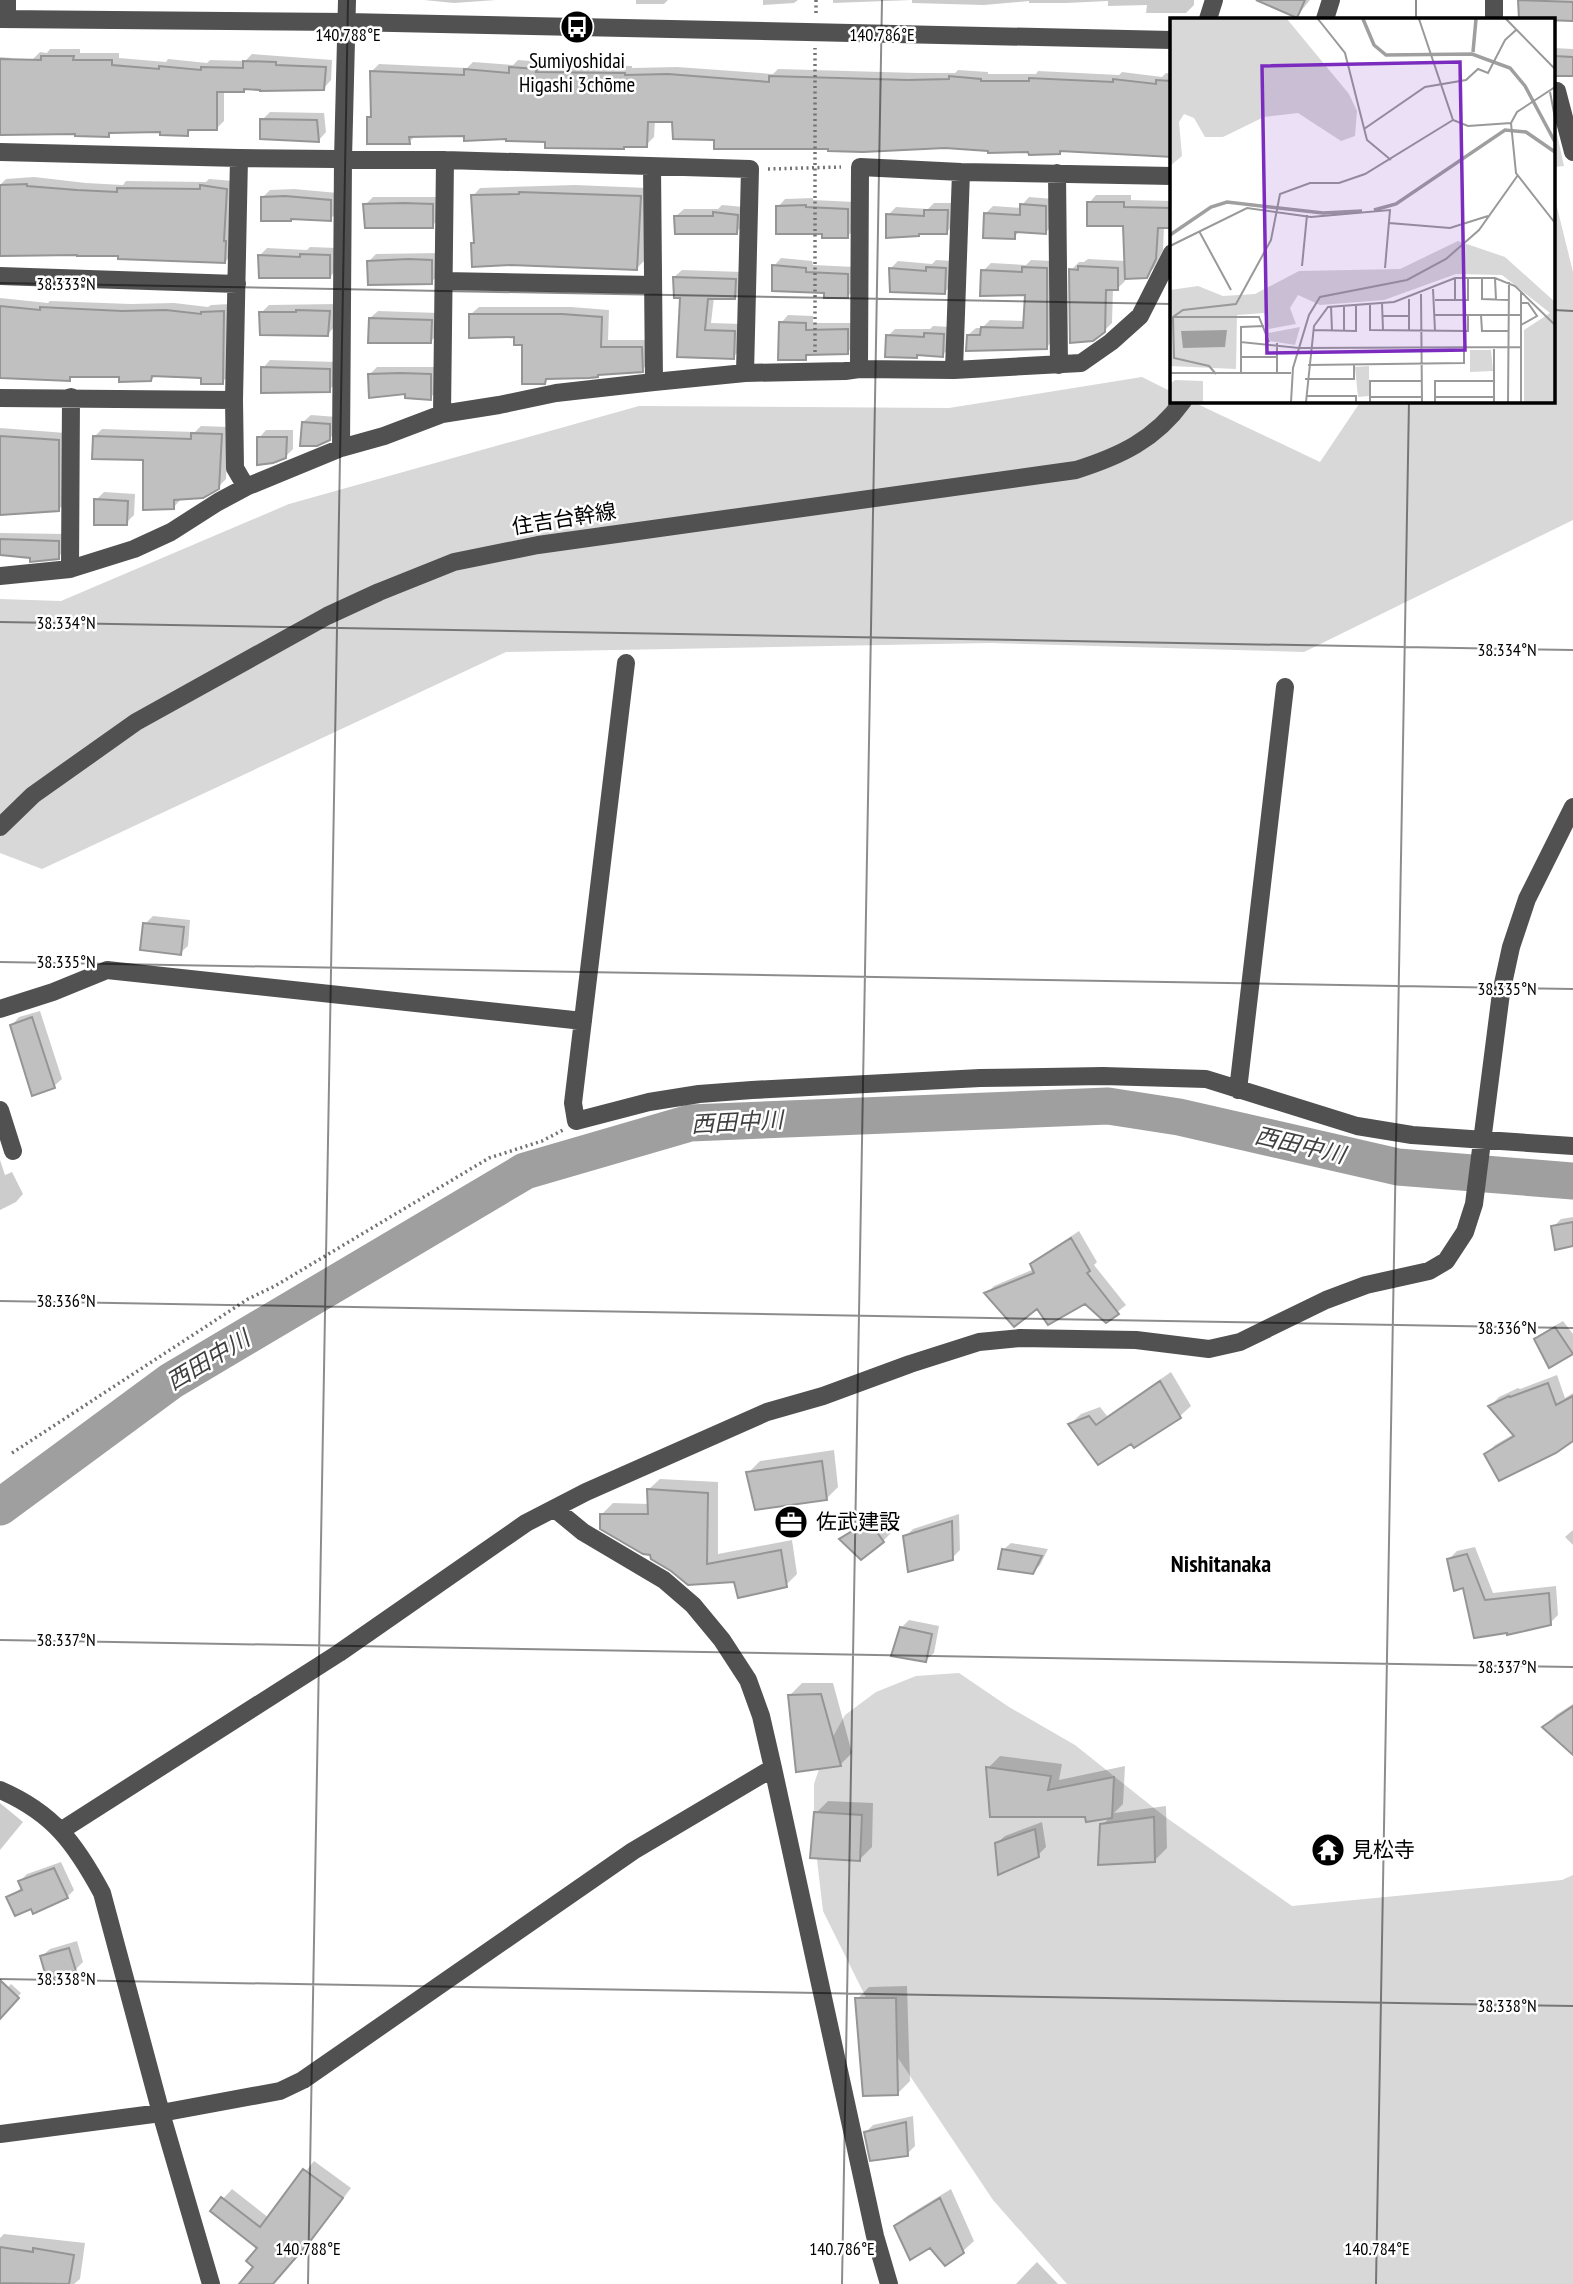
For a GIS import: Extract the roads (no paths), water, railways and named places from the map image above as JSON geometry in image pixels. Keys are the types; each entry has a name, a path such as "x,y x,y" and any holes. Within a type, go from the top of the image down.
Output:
{"street":[{"path":"7,0 4,19 347,22 1170,40"},
{"path":"341,448 347,0"},
{"path":"1208,18 1214,0"},
{"path":"1325,18 1331,0"},
{"path":"1494,0 1494,18"},
{"path":"1561,91 1573,152"},
{"path":"0,152 750,169 745,373"},
{"path":"239,158 235,468 246,487"},
{"path":"442,414 445,160"},
{"path":"652,167 654,382"},
{"path":"859,369 860,167 1170,176"},
{"path":"954,370 961,172"},
{"path":"1058,173 1059,365"},
{"path":"0,576 70,569 134,549 170,532 246,487 341,448 384,436 442,414 556,393 745,373 859,369 954,370 1081,363 1140,316 1170,257"},
{"path":"0,276 237,284"},
{"path":"444,281 653,285"},
{"path":"70,569 71,397"},
{"path":"0,398 234,400"},
{"name":"住吉台幹線","path":"0,827 33,795 136,722 327,616 454,562 538,545 1076,470 1112,458 1148,439 1182,402"},
{"path":"626,663 573,1103 576,1121 649,1102 699,1094 901,1082 1103,1076 1206,1079 1357,1126 1412,1135 1481,1145 1573,1146"},
{"path":"1238,1090 1285,687"},
{"path":"62,1830 339,1653 526,1522 586,1492 767,1412 823,1396 979,1342 1020,1338 1136,1340 1209,1349 1240,1342 1326,1300 1366,1284 1429,1271 1446,1261 1465,1232 1474,1204 1502,993 1511,947 1527,899 1573,807"},
{"path":"0,1009 53,992 107,970 583,1021"},
{"path":"0,1110 13,1151"},
{"path":"555,1509 583,1532 664,1580 693,1605 722,1640 748,1680 761,1716 774,1768 875,2236 889,2284"},
{"path":"0,2134 161,2113 279,2091 303,2080 633,1851 774,1768"},
{"path":"0,1790 24,1801 62,1830 87,1865 102,1893 161,2113 211,2284"}],"waterway":[{"name":"西田中川","path":"0,1507 171,1381 525,1171 690,1123 1108,1106 1179,1117 1398,1167 1573,1181"}],"place":[{"name":"Sumiyoshidai Higashi 3chōme","path":"577,27"},
{"name":"佐武建設","path":"791,1522"},
{"name":"見松寺","path":"1328,1850"}],"district":[{"name":"Nishitanaka","path":"1221,1564"}]}
